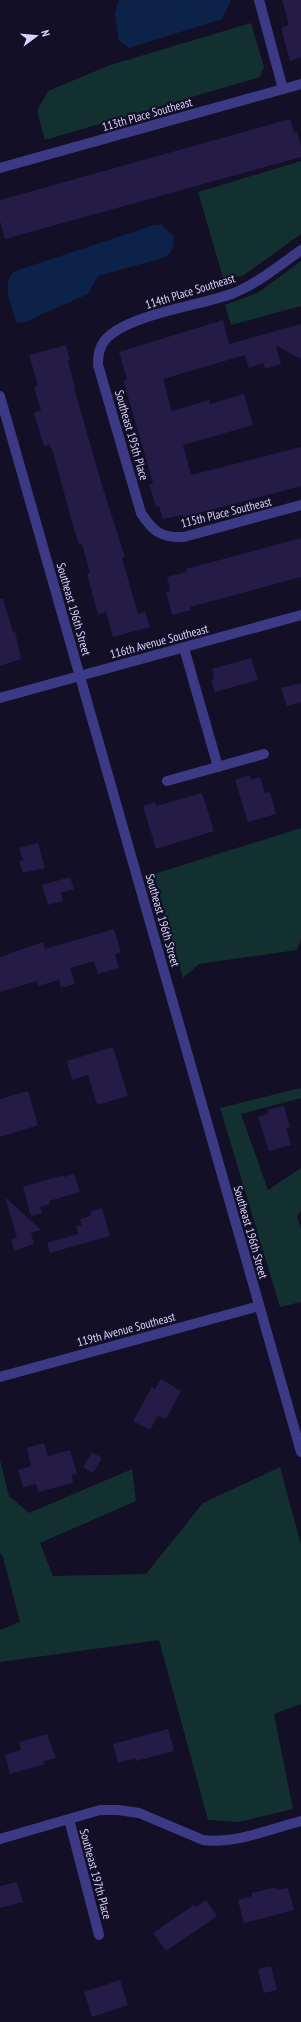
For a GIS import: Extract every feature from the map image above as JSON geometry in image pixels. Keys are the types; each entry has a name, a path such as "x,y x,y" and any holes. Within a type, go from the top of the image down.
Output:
{"street":[{"path":"259,0 283,89"},
{"name":"113th Place Southeast","path":"0,168 301,84"},
{"name":"114th Place Southeast","path":"105,340 128,323 234,292 257,280 301,250"},
{"name":"Southeast 195th Place","path":"105,340 98,352 98,365 141,513 148,524 157,532"},
{"name":"Southeast 196th Street","path":"0,396 301,1452"},
{"name":"115th Place Southeast","path":"157,532 169,538 184,537 301,505"},
{"name":"116th Avenue Southeast","path":"0,698 301,615"},
{"path":"184,648 218,767"},
{"path":"167,781 264,754"},
{"name":"119th Avenue Southeast","path":"0,1377 259,1306"},
{"path":"0,1839 100,1810 118,1810 139,1813 203,1840 214,1841 228,1841 301,1821"},
{"name":"Southeast 197th Place","path":"69,1819 99,1935"}],"green space":[{"path":"251,23 264,67 260,77 45,140 37,111 48,91 110,65"},
{"path":"301,161 301,234 244,275 224,281 198,192"},
{"path":"301,261 301,306 231,325 225,305 259,292"},
{"path":"301,828 301,939 297,950 199,964 183,978 154,874"},
{"path":"301,1088 301,1098 241,1114 268,1190 301,1168 301,1211 297,1216 301,1230 301,1302 280,1307 220,1108"},
{"path":"0,1460 9,1496 29,1513 132,1469 136,1501 40,1543 53,1576 146,1574 203,1503 280,1467 301,1545 301,1704 274,1714 293,1809 238,1822 208,1820 159,1640 0,1662 0,1630 20,1622 3,1557 0,1553"}],"water":[{"path":"119,0 231,1 222,19 129,48 119,41 115,13"},
{"path":"154,225 162,225 174,237 173,249 166,257 98,276 88,294 25,322 17,323 8,296 8,282 15,271"}],"building":[{"path":"282,0 301,0 301,57 290,61 282,32 282,27 289,25"},
{"path":"290,119 294,132 297,131 301,147 301,157 5,239 0,221 0,200"},
{"path":"223,320 229,344 301,324 301,359 276,346 281,364 265,369 263,363 249,368 245,355 163,379 172,411 209,400 210,404 244,394 253,425 183,445 191,475 301,447 301,486 184,517 183,515 163,519 159,506 156,507 149,484 153,483 124,383 124,380 127,379 119,352"},
{"path":"66,345 74,388 102,485 125,557 122,558 138,614 145,612 150,627 113,637 106,612 98,615 87,573 90,573 82,544 79,545 53,452 49,444 44,446 34,413 41,410 34,387 38,385 29,355"},
{"path":"301,538 301,577 190,607 191,610 172,615 166,592 170,591 167,577 187,572 186,569"},
{"path":"0,599 3,599 13,632 15,631 21,659 0,666"},
{"path":"251,658 258,680 215,692 211,680 214,679 212,669"},
{"path":"301,683 301,702 287,706 281,688"},
{"path":"250,775 251,780 260,777 265,793 270,792 276,814 248,822 235,780"},
{"path":"202,793 214,831 156,849 143,806 155,802 156,806"},
{"path":"38,843 45,868 23,873 19,861 23,860 19,848"},
{"path":"70,877 74,889 61,893 63,901 48,905 42,885"},
{"path":"114,929 121,952 115,954 119,968 98,974 94,961 70,968 75,984 61,988 59,980 38,986 37,981 0,992 0,957 43,942 45,949"},
{"path":"113,1047 128,1096 97,1105 88,1075 72,1080 67,1061"},
{"path":"28,1091 38,1125 0,1137 0,1099"},
{"path":"284,1106 290,1127 286,1128 291,1145 269,1151 258,1117 268,1114 268,1110"},
{"path":"74,1174 80,1192 49,1201 50,1204 40,1207 42,1213 31,1216 23,1187 63,1175 64,1177"},
{"path":"5,1197 41,1230 31,1233 34,1244 15,1251 11,1240 17,1238"},
{"path":"102,1208 110,1236 50,1253 47,1243 78,1234 76,1226 82,1225 80,1219 91,1216 90,1212"},
{"path":"161,1379 181,1391 166,1419 158,1416 150,1430 133,1421 152,1387 155,1389"},
{"path":"44,1443 48,1456 70,1450 77,1474 72,1475 73,1483 38,1492 36,1484 23,1487 18,1470 31,1466 27,1448"},
{"path":"92,1452 102,1458 93,1473 83,1467"},
{"path":"168,1729 174,1751 136,1761 135,1758 118,1763 113,1744"},
{"path":"47,1734 56,1758 44,1761 45,1764 10,1774 5,1755 21,1750 19,1742"},
{"path":"17,1882 23,1902 0,1908 0,1886"},
{"path":"276,1887 277,1890 288,1888 294,1910 244,1923 238,1900 252,1896 252,1893"},
{"path":"206,1900 217,1916 166,1951 153,1933 194,1905 196,1907"},
{"path":"271,1966 277,1990 264,1993 258,1969"},
{"path":"120,1980 128,2005 92,2017 84,1992"}]}
